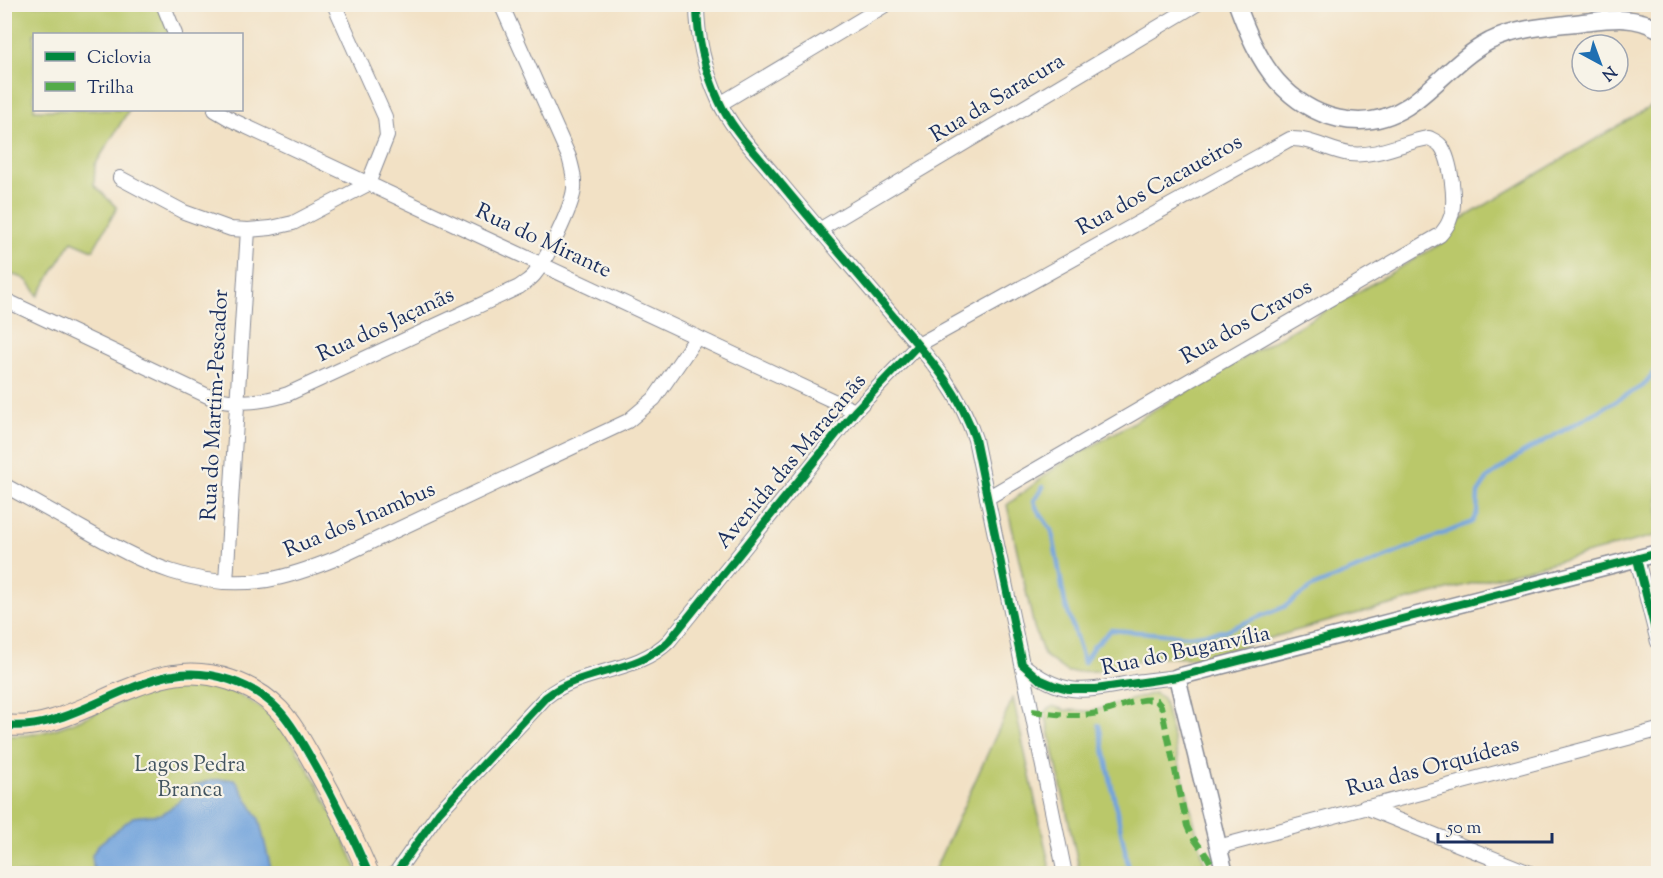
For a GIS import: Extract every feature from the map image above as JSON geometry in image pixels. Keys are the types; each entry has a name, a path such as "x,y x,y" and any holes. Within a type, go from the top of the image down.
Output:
{"main road":[{"path":"4,725 31,725 50,720 146,682 174,674 198,674 239,683 262,695 279,711 298,736 345,819 369,873"}],"street":[{"path":"163,4 175,33"},
{"path":"120,178 206,221 231,229 248,231 293,223 368,184 384,146 387,127 385,117 334,4"},
{"name":"Rua dos Jaçanãs","path":"5,300 212,398 238,402 272,400 288,394 519,287 532,277 542,264 570,203 574,191 574,177 569,157 501,4"},
{"path":"697,4 701,48 709,79 720,104 735,127 819,230 918,345 956,394 968,417 1065,873"},
{"path":"720,104 887,4"},
{"name":"Rua da Saracura","path":"819,230 1197,4"},
{"path":"1237,4 1248,34 1278,81 1301,101 1321,114 1344,121 1365,121 1386,117 1406,107 1482,46 1509,34 1531,29 1629,18 1646,22 1659,29"},
{"name":"Rua do Mirante","path":"217,111 855,411"},
{"name":"Rua dos Cacaueiros","path":"918,345 1290,139 1299,139 1348,154 1393,149 1422,139 1429,138 1436,141"},
{"name":"Rua dos Cravos","path":"987,498 1440,235 1451,218 1451,177 1446,156 1436,141"},
{"name":"Rua do Martim-Pescador","path":"226,582 248,231"},
{"name":"Rua dos Inambus","path":"4,485 140,561 201,580 226,582 266,580 311,569 337,558 620,425 654,399 697,337"},
{"name":"Avenida das Maracanãs","path":"395,873 439,812 546,697 565,685 645,659 669,640 855,411 918,345"},
{"name":"Rua do Buganvília","path":"1022,664 1039,679 1068,689 1096,689 1177,677 1659,553"},
{"path":"1637,559 1659,642"},
{"path":"1177,677 1225,873"},
{"name":"Rua das Orquídeas","path":"1218,847 1659,729"},
{"path":"1365,807 1532,873"}],"green space":[{"path":"4,5 159,5 171,33 33,33 33,111 128,111 95,165 94,185 117,208 93,250 72,241 38,296 25,279 5,274"},
{"path":"1658,102 1658,535 1340,618 1201,658 1154,657 1099,671 1067,672 1044,655 1034,627 1007,505 1056,467 1444,242 1460,220"},
{"name":"Lagos Pedra Branca","path":"200,683 238,694 266,711 281,727 319,788 359,874 5,874 5,735 40,733 148,692 170,686"},
{"path":"1154,693 1163,698 1207,873 1080,873 1045,712 1053,706 1065,710 1092,711"},
{"path":"1013,698 1051,873 933,873"}],"water":[{"path":"235,779 259,819 272,873 94,873 92,855 98,845 133,817 162,814 180,801 190,787 212,780"}],"waterway":[{"path":"1084,663 1093,647 1111,630 1189,636 1224,631 1284,607 1312,587 1472,522 1477,513 1478,493 1488,478 1521,454 1643,386 1658,367"},
{"path":"1043,487 1034,501 1052,531 1065,603 1084,662"},
{"path":"1099,725 1130,874"}],"marked path":[{"path":"1032,711 1085,715 1135,701 1156,700 1161,706 1187,826 1209,860 1214,874"}],"cycle path":[{"path":"697,4 698,29 706,66 719,101 730,121 922,350 953,391 961,406 975,439 1022,664 1039,679 1068,689 1096,689 1177,677 1658,553"},
{"path":"395,874 439,812 546,697 576,681 641,660 656,652 669,641 855,411 918,345"},
{"path":"1637,559 1658,642"},
{"path":"4,725 20,726 51,721 143,683 168,676 202,674 244,685 268,700 294,730 337,806 369,874"}]}
